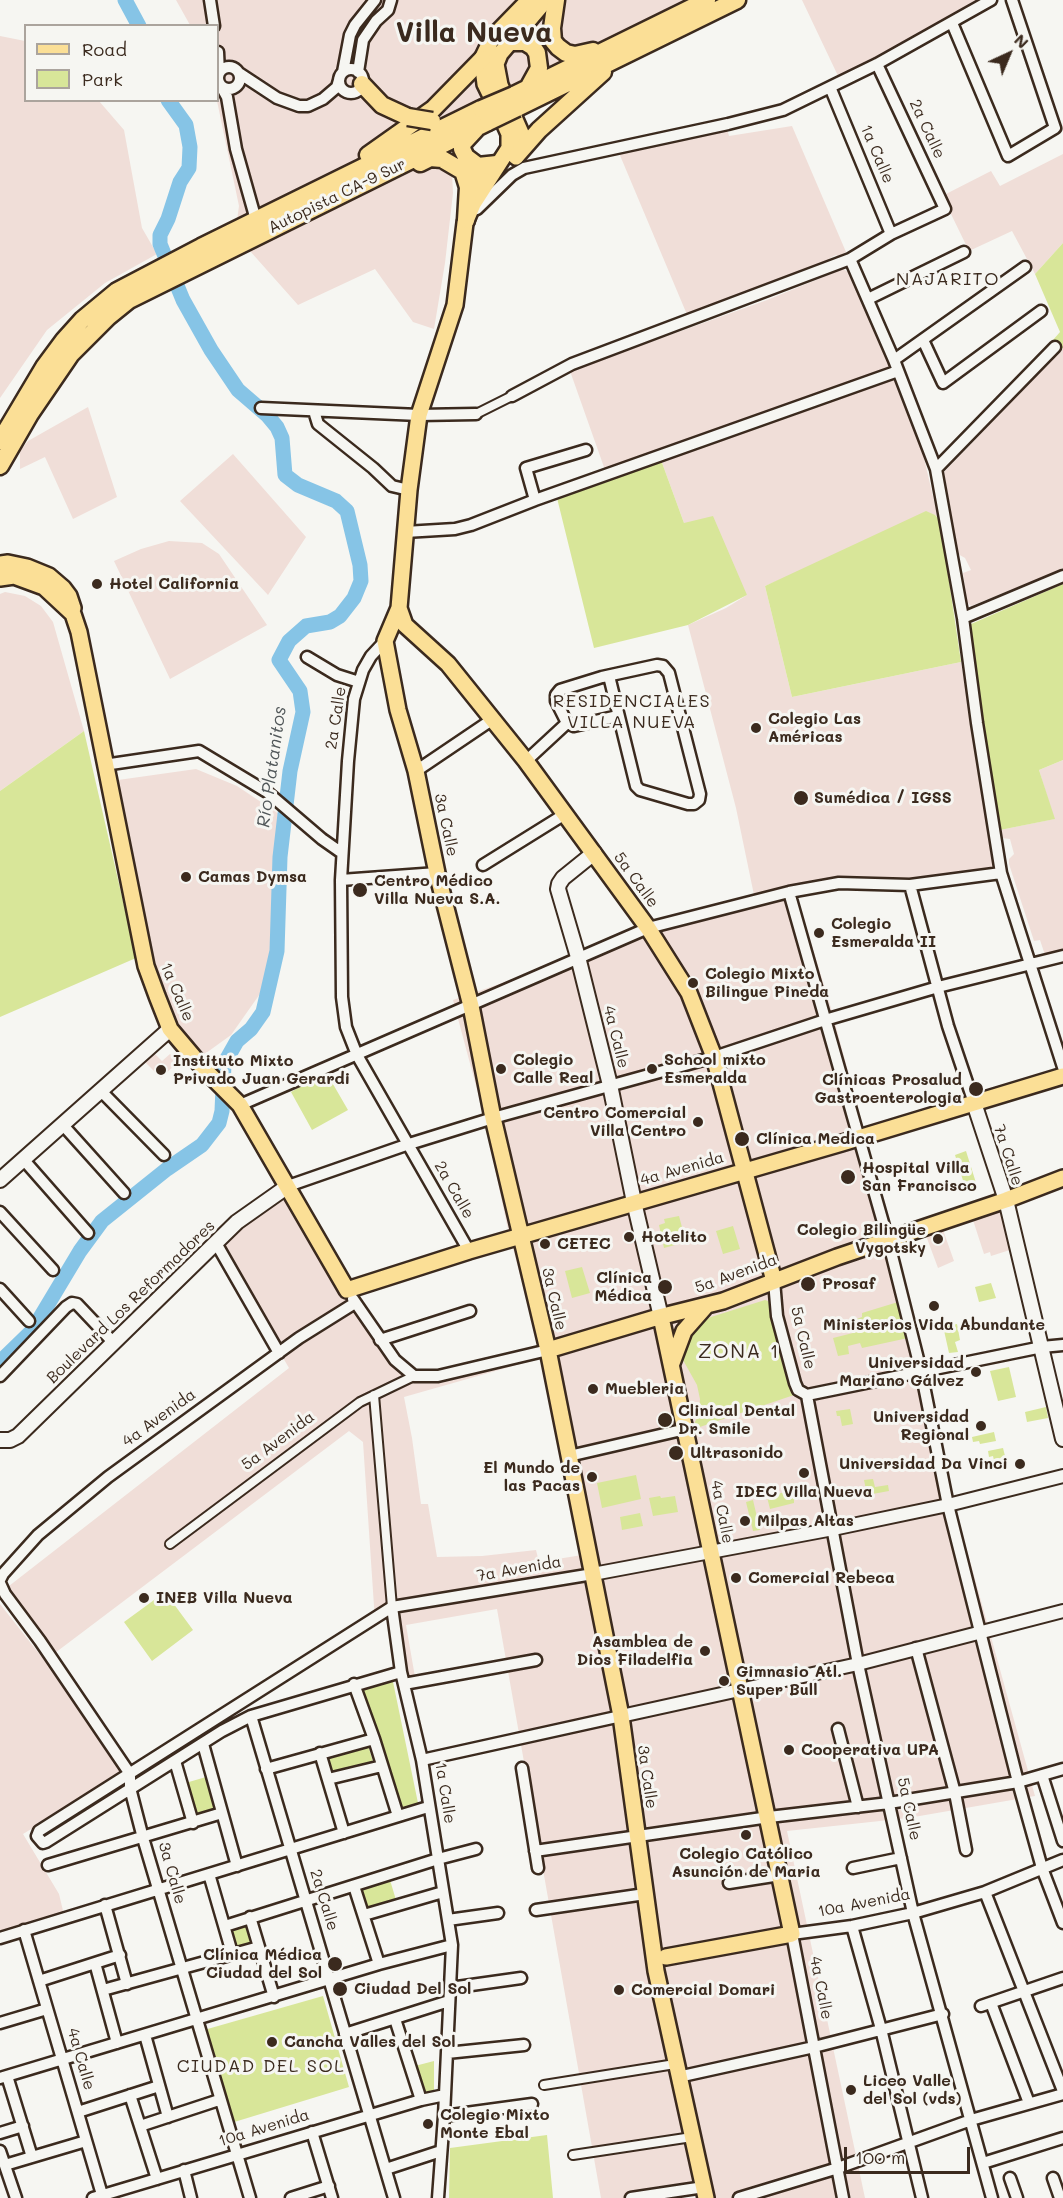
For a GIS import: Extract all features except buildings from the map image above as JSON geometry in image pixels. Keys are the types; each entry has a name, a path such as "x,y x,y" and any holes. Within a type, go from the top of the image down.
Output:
{"highway":[{"path":"556,0 552,28 553,41 558,47 574,55 615,53"},
{"name":"Autopista CA-9 Sur","path":"520,97 615,53 707,0"},
{"name":"Autopista CA-9 Sur","path":"0,441 44,367 64,340 99,304 205,253 377,177 520,97 737,0"},
{"path":"510,42 525,42 537,53 538,68 520,97"},
{"path":"517,155 615,53"},
{"path":"311,193 433,109 482,60"},
{"path":"360,78 382,105 408,117 432,121 464,117"},
{"name":"Autopista CA-9 Sur","path":"205,253 256,220 464,117 483,118"},
{"path":"483,118 467,137 462,149 470,162 478,166 496,164"},
{"path":"377,177 399,174 434,158 451,163 486,182"},
{"path":"463,171 468,187 468,215"},
{"name":"Autopista CA-9 Sur","path":"0,466 30,414 71,354 144,283"}],"main road":[{"path":"482,60 492,38 529,0"},
{"path":"517,155 522,139 519,126 500,85 496,64 500,54 546,0"},
{"name":"2a Calle","path":"387,636 399,608 409,490 419,416 455,305 468,215 496,164 501,161 509,148 509,134 485,84 482,60"},
{"name":"2a Calle","path":"486,182 501,175 517,155"},
{"name":"1a Calle","path":"0,564 8,563 27,567 58,582 73,604 73,614 79,632 146,966 170,1029 203,1068 240,1105 351,1296"},
{"path":"0,578 14,576 44,587 73,614"},
{"name":"5a Calle","path":"399,608 405,625 448,664 493,718 566,814 648,928 689,993 714,1057 774,1281"},
{"path":"387,636 394,627 405,625"},
{"name":"3a Calle","path":"387,636 398,710 416,771 437,873 471,1006 493,1118 548,1350 621,1716 656,1971 676,2071 705,2193"},
{"name":"4a Calle","path":"594,853 563,878 558,886 610,1085 634,1202 672,1363 792,1934"},
{"path":"0,1180 170,1029"},
{"name":"4a Avenida","path":"351,1296 469,1251 1063,1076"},
{"name":"7a Calle","path":"974,1103 1006,1200 1063,1439"},
{"name":"5a Avenida","path":"548,1350 706,1306 761,1288 774,1281 1063,1178"},
{"name":"Boulevard Los Reformadores","path":"0,1440 10,1440 18,1436 237,1222 288,1186"},
{"path":"672,1363 684,1331 706,1306"},
{"name":"10a Avenida","path":"666,1957 792,1934"},
{"path":"652,1947 666,1957"},
{"path":"656,1971 661,1960 666,1957"}],"street":[{"path":"210,0 214,24"},
{"path":"340,83 350,35 375,0"},
{"path":"340,83 355,92 360,78 363,40 376,21 388,10 391,0"},
{"path":"468,215 512,175 524,168 783,110 877,64 991,0"},
{"path":"952,23 1008,156 1055,128 1012,0"},
{"path":"219,55 251,82 277,98 299,106 316,103 340,83 352,69 360,78"},
{"name":"2a Calle","path":"877,64 945,209 891,234"},
{"path":"219,73 224,68 235,70"},
{"path":"228,103 240,80 235,70"},
{"path":"219,82 228,103 236,149 256,220"},
{"path":"221,86 226,89 235,88 251,82"},
{"name":"1a Calle","path":"830,87 891,234"},
{"path":"261,408 419,416 476,414 572,364 850,259 891,234"},
{"path":"868,299 964,252"},
{"path":"850,259 894,360 936,470 963,618 1001,873 1063,1067"},
{"path":"894,360 1025,267"},
{"path":"923,340 943,383 1041,311"},
{"path":"936,470 1055,347"},
{"path":"405,532 455,529 471,525 898,372"},
{"path":"314,411 318,424 392,486 409,490"},
{"path":"536,500 526,468 586,450"},
{"path":"963,618 1063,576"},
{"name":"2a Calle","path":"387,636 366,663 354,699 342,854 342,997 346,1027 357,1054 406,1144 469,1251"},
{"path":"307,657 337,675 359,682"},
{"path":"605,677 618,716 634,783 640,790 688,804 694,804 699,800 700,794 669,673 663,666 657,665 605,677 558,692 556,701 567,723 574,726 618,716"},
{"path":"416,771 493,718"},
{"path":"526,761 567,723"},
{"path":"104,765 199,751 267,792 304,825 342,854"},
{"path":"483,865 566,814"},
{"path":"341,880 437,873"},
{"path":"240,1105 648,928 789,892 839,883 910,885 1001,873"},
{"name":"7a Calle","path":"910,885 948,1026 974,1103"},
{"path":"789,892 888,1240 921,1371 948,1505 1018,1782 1042,1868 1063,1923"},
{"path":"288,1186 406,1144 493,1118 714,1057 825,1020 938,987 1063,956"},
{"path":"100,1090 164,1155"},
{"path":"62,1125 124,1193"},
{"path":"23,1159 88,1233"},
{"path":"0,1212 53,1270"},
{"path":"216,1243 279,1353"},
{"name":"5a Calle","path":"774,1281 777,1316 795,1383 798,1390 807,1395 858,1664 913,1913 943,2014 992,2198"},
{"path":"0,1289 29,1321"},
{"name":"1a Calle","path":"351,1296 394,1360 414,1376"},
{"name":"4a Avenida","path":"1,1584 3,1574 38,1534 108,1477 279,1353 351,1296"},
{"path":"0,1376 72,1303 77,1304 113,1342"},
{"path":"380,1340 470,1311"},
{"path":"807,1395 1042,1347 1063,1345"},
{"name":"5a Avenida","path":"170,1544 360,1402 414,1376 438,1376 548,1350"},
{"name":"1a Calle","path":"374,1395 392,1607 401,1672 422,1760 452,1945 438,2198"},
{"path":"569,1456 686,1429"},
{"name":"7a Avenida","path":"130,1788 46,1842 41,1842 37,1833 392,1607 711,1553 948,1505 1063,1476"},
{"path":"1,1584 130,1774"},
{"path":"422,1760 858,1664 1063,1611"},
{"path":"916,1648 955,1793 966,1850"},
{"path":"404,1684 536,1660"},
{"path":"130,1788 202,1743 251,1716 401,1672"},
{"path":"354,1684 398,1816"},
{"name":"2a Calle","path":"251,1716 386,2169 392,2197"},
{"path":"838,1729 858,1807"},
{"path":"266,1769 374,1739"},
{"path":"202,1743 237,1866"},
{"path":"320,1753 344,1833"},
{"path":"175,1761 193,1823"},
{"path":"328,1779 382,1766"},
{"path":"522,1768 538,1868"},
{"path":"535,1851 955,1793 1018,1782 1063,1769"},
{"name":"3a Calle","path":"130,1774 130,1788 143,1838 250,2198"},
{"path":"1042,1775 1063,1841"},
{"path":"0,1938 428,1807"},
{"path":"48,1866 222,1813"},
{"path":"225,1926 476,1849"},
{"path":"853,1868 901,1858"},
{"name":"10a Avenida","path":"792,1934 852,1926 913,1913 985,1892 1063,1860"},
{"path":"209,1874 232,1953"},
{"path":"729,1883 780,1875"},
{"path":"354,1886 379,1964"},
{"path":"364,1915 443,1892"},
{"path":"739,2198 838,2168 971,2120 1063,2093 985,1892"},
{"path":"536,1911 645,1893"},
{"path":"105,1905 127,1983"},
{"path":"448,1920 498,1913"},
{"path":"250,1917 274,1996"},
{"path":"852,1926 881,2029 922,2198"},
{"name":"4a Calle","path":"24,1930 78,2112 99,2197"},
{"name":"4a Calle","path":"792,1934 843,2198"},
{"path":"32,2157 23,2126 3,2077 379,1964 452,1945"},
{"path":"103,1990 259,1947"},
{"path":"39,1981 120,1955"},
{"path":"95,1963 117,2043"},
{"path":"450,1988 521,1978"},
{"path":"1029,2103 986,2005 1063,1978"},
{"path":"345,2034 448,2001"},
{"path":"0,2023 47,2009"},
{"path":"544,2085 676,2071 814,2047 943,2014"},
{"path":"395,2019 421,2100"},
{"path":"144,2035 168,2117"},
{"path":"447,2053 525,2045"},
{"path":"78,2112 159,2086"},
{"path":"130,2095 157,2179"},
{"name":"10a Avenida","path":"99,2197 312,2132 445,2095"},
{"path":"140,2126 219,2100"},
{"path":"444,2116 532,2104"},
{"path":"0,2133 23,2126"},
{"path":"312,2132 332,2198"},
{"path":"573,2155 692,2137"},
{"path":"983,2163 1063,2138"},
{"path":"5,2165 86,2141"},
{"path":"0,2151 16,2198"},
{"path":"386,2169 441,2151"},
{"path":"184,2170 191,2198"},
{"path":"1010,2178 1017,2198"},
{"path":"1053,2178 1060,2198"},
{"path":"291,2198 306,2196 329,2186"},
{"path":"631,2198 705,2193"}],"shaded area":[{"path":"176,0 726,0 234,242 239,206 217,102 219,24 189,24"},
{"path":"802,0 981,0 839,78"},
{"path":"0,36 24,41 24,102 100,102 124,130 142,228 157,254 105,283 47,330 0,398"},
{"path":"792,126 846,252 838,257 836,255 830,258 826,263 688,317 619,153 727,129 729,136"},
{"path":"1063,154 1063,243 1035,274 1012,231 969,251 950,212 950,203 944,195 991,171 1000,186"},
{"path":"424,164 446,167 452,173 453,193 445,263 434,329 413,322 375,269 298,305 250,251"},
{"path":"843,269 850,273 892,369 605,470 570,371 767,300"},
{"path":"1063,348 1063,569 971,606 967,602 963,573 971,570 965,558 958,554 944,472"},
{"path":"893,377 920,441 938,518 935,515 765,586 792,697 961,662 996,862 994,870 909,880 828,879 754,895 736,808 688,625 726,608 747,595 684,523 661,460"},
{"path":"88,407 117,497 73,519 45,457 20,469 20,451 28,441"},
{"path":"233,454 306,537 268,595 180,501"},
{"path":"169,541 202,543 219,554 267,625 170,679 114,561 141,549"},
{"path":"5,592 25,596 41,606 53,622 84,731 0,791 0,594"},
{"path":"1063,760 1063,950 1045,955 1040,940 1034,941 1009,864 1009,859 1014,854 1010,839 1001,838 1000,830 1054,819 1039,770"},
{"path":"196,769 237,786 285,818 285,918 269,981 231,1035 195,1061 176,1038 151,966 111,781"},
{"path":"796,894 831,1008 926,1362 952,1496 1035,1796 908,1818 787,1831 865,2198 714,2198 712,2192 662,2198 601,2198 497,1609 406,1625 415,1677 401,1681 391,1610 375,1621 363,1442 349,1431 47,1659 0,1593 289,1368 212,1237 282,1193 282,1183 348,1302 395,1365 426,1379 540,1353 507,1225 483,1112 453,1000 652,931","holes":["541,1358 582,1555 539,1562 536,1550 482,1556 437,1557 428,1504 421,1504 404,1397"]},
{"name":"Instituto Mixto Privado Juan Gerardi","path":"153,1052 162,1061 170,1054 178,1062 161,1078 144,1061"},
{"path":"1002,1207 1013,1249 991,1256 990,1252 984,1254 972,1217"},
{"path":"942,1227 954,1261 938,1268 925,1233"},
{"path":"0,1604 52,1670 125,1772 23,1834 59,1894 65,1919 0,1936"}],"green space":[{"path":"1063,243 1063,348 1059,350 1053,340 1060,332 1035,274"},
{"path":"661,460 684,523 713,516 747,595 688,625 594,648 557,498 607,482 607,479"},
{"path":"926,511 940,520 961,662 792,697 765,586"},
{"path":"1063,584 1063,760 1039,770 1055,819 1000,830 981,723 971,624"},
{"path":"84,731 136,958 0,1017 0,791"},
{"path":"326,1072 348,1110 312,1130 291,1092"},
{"path":"966,1151 977,1186 966,1190 955,1155"},
{"path":"679,1216 686,1242 664,1248 659,1225 665,1223 664,1219"},
{"path":"733,1226 740,1249 723,1254 716,1231"},
{"path":"582,1267 590,1293 572,1298 565,1271"},
{"path":"991,1283 996,1298 979,1302 975,1287"},
{"path":"765,1300 771,1308 794,1395 691,1430 699,1414 700,1399 697,1385 683,1360 689,1336 701,1322 711,1317"},
{"path":"898,1302 908,1338 862,1348 860,1343 848,1346 849,1354 838,1356 833,1338 857,1332 854,1320 862,1317 862,1313"},
{"path":"957,1324 960,1340 955,1342 958,1352 949,1353 943,1326"},
{"path":"1009,1367 1016,1397 998,1401 990,1371"},
{"path":"1046,1407 1048,1418 1027,1422 1025,1412"},
{"path":"850,1409 853,1424 842,1426 840,1416 837,1416 836,1411"},
{"path":"994,1432 996,1441 980,1444 979,1441 973,1442 972,1437"},
{"path":"1003,1448 1005,1456 1000,1458 1001,1463 995,1465 993,1456 989,1457 988,1451"},
{"path":"636,1475 641,1499 602,1508 597,1483"},
{"path":"873,1479 875,1487 888,1485 889,1491 867,1495 864,1480"},
{"path":"803,1483 806,1497 794,1500 794,1503 770,1509 767,1497 792,1490 791,1484"},
{"path":"660,1496 661,1498 675,1496 678,1512 653,1516 649,1498"},
{"path":"753,1500 760,1530 753,1531 746,1502"},
{"path":"640,1513 643,1526 622,1530 620,1517"},
{"path":"165,1592 193,1630 152,1661 124,1622"},
{"path":"392,1677 418,1803 396,1811 360,1686"},
{"path":"368,1745 374,1765 332,1776 326,1756"},
{"path":"206,1777 216,1809 192,1816 182,1784"},
{"path":"390,1880 396,1900 366,1909 360,1889"},
{"path":"246,1921 253,1943 230,1950 223,1928"},
{"path":"323,1996 349,2087 231,2123 204,2030"},
{"path":"434,2061 434,2095 421,2098 411,2067"},
{"path":"547,2135 553,2198 449,2198 450,2148"}],"waterway":[{"name":"Río Platanitos","path":"125,0 138,24"},
{"name":"Río Platanitos","path":"0,1362 32,1331 80,1251 102,1221 167,1169 202,1145 219,1123 222,1111 224,1064 237,1041 251,1029 263,1012 277,951 280,857 290,771 303,712 300,691 279,660 289,641 306,626 330,622 340,616 354,598 361,581 360,565 347,511 336,501 298,485 285,475 282,438 277,427 267,415 238,390 211,350 183,300 160,244 160,235 168,219 180,182 189,168 190,147 186,125 169,102"}],"place":[{"name":"Hotel California","path":"97,584"},
{"name":"Colegio Las Américas","path":"756,728"},
{"name":"Sumédica / IGSS","path":"801,798"},
{"name":"Camas Dymsa","path":"186,877"},
{"name":"Centro Médico Villa Nueva S.A.","path":"360,890"},
{"name":"Colegio Esmeralda II","path":"819,933"},
{"name":"Colegio Mixto Bilingue Pineda","path":"693,983"},
{"name":"Colegio Calle Real","path":"501,1069"},
{"name":"School mixto Esmeralda","path":"652,1069"},
{"name":"Instituto Mixto Privado Juan Gerardi","path":"161,1070"},
{"name":"Clínicas Prosalud Gastroenterologia","path":"976,1089"},
{"name":"Centro Comercial Villa Centro","path":"698,1122"},
{"name":"Clínica Medica","path":"742,1139"},
{"name":"Hospital Villa San Francisco","path":"848,1177"},
{"name":"Hotelito","path":"629,1237"},
{"name":"Colegio Bilingüe Vygotsky","path":"938,1239"},
{"name":"CETEC","path":"545,1244"},
{"name":"Prosaf","path":"808,1284"},
{"name":"Clínica Médica","path":"665,1287"},
{"name":"Ministerios Vida Abundante","path":"934,1306"},
{"name":"Universidad Mariano Gálvez","path":"976,1372"},
{"name":"Muebleria","path":"593,1389"},
{"name":"Clinical Dental Dr. Smile","path":"665,1420"},
{"name":"Universidad Regional","path":"981,1426"},
{"name":"Ultrasonido","path":"676,1453"},
{"name":"Universidad Da Vinci","path":"1020,1464"},
{"name":"IDEC Villa Nueva","path":"804,1473"},
{"name":"El Mundo de las Pacas","path":"592,1477"},
{"name":"Milpas Altas","path":"745,1521"},
{"name":"Comercial Rebeca","path":"736,1578"},
{"name":"INEB Villa Nueva","path":"144,1598"},
{"name":"Asamblea de Dios Filadelfia","path":"705,1651"},
{"name":"Gimnasio Atl. Super Bull","path":"724,1681"},
{"name":"Cooperativa UPA","path":"789,1750"},
{"name":"Colegio Católico Asunción de Maria","path":"746,1835"},
{"name":"Clínica Médica Ciudad del Sol","path":"335,1964"},
{"name":"Ciudad Del Sol","path":"340,1989"},
{"name":"Comercial Domari","path":"619,1990"},
{"name":"Cancha Valles del Sol","path":"272,2042"},
{"name":"Liceo Valle del Sol (vds)","path":"851,2090"},
{"name":"Colegio Mixto Monte Ebal","path":"428,2124"}],"district":[{"name":"Villa Nueva","path":"474,33"},
{"name":"NAJARITO","path":"948,279"},
{"name":"RESIDENCIALES VILLA NUEVA","path":"632,711"},
{"name":"ZONA 1","path":"739,1352"},
{"name":"CIUDAD DEL SOL","path":"261,2066"}]}
